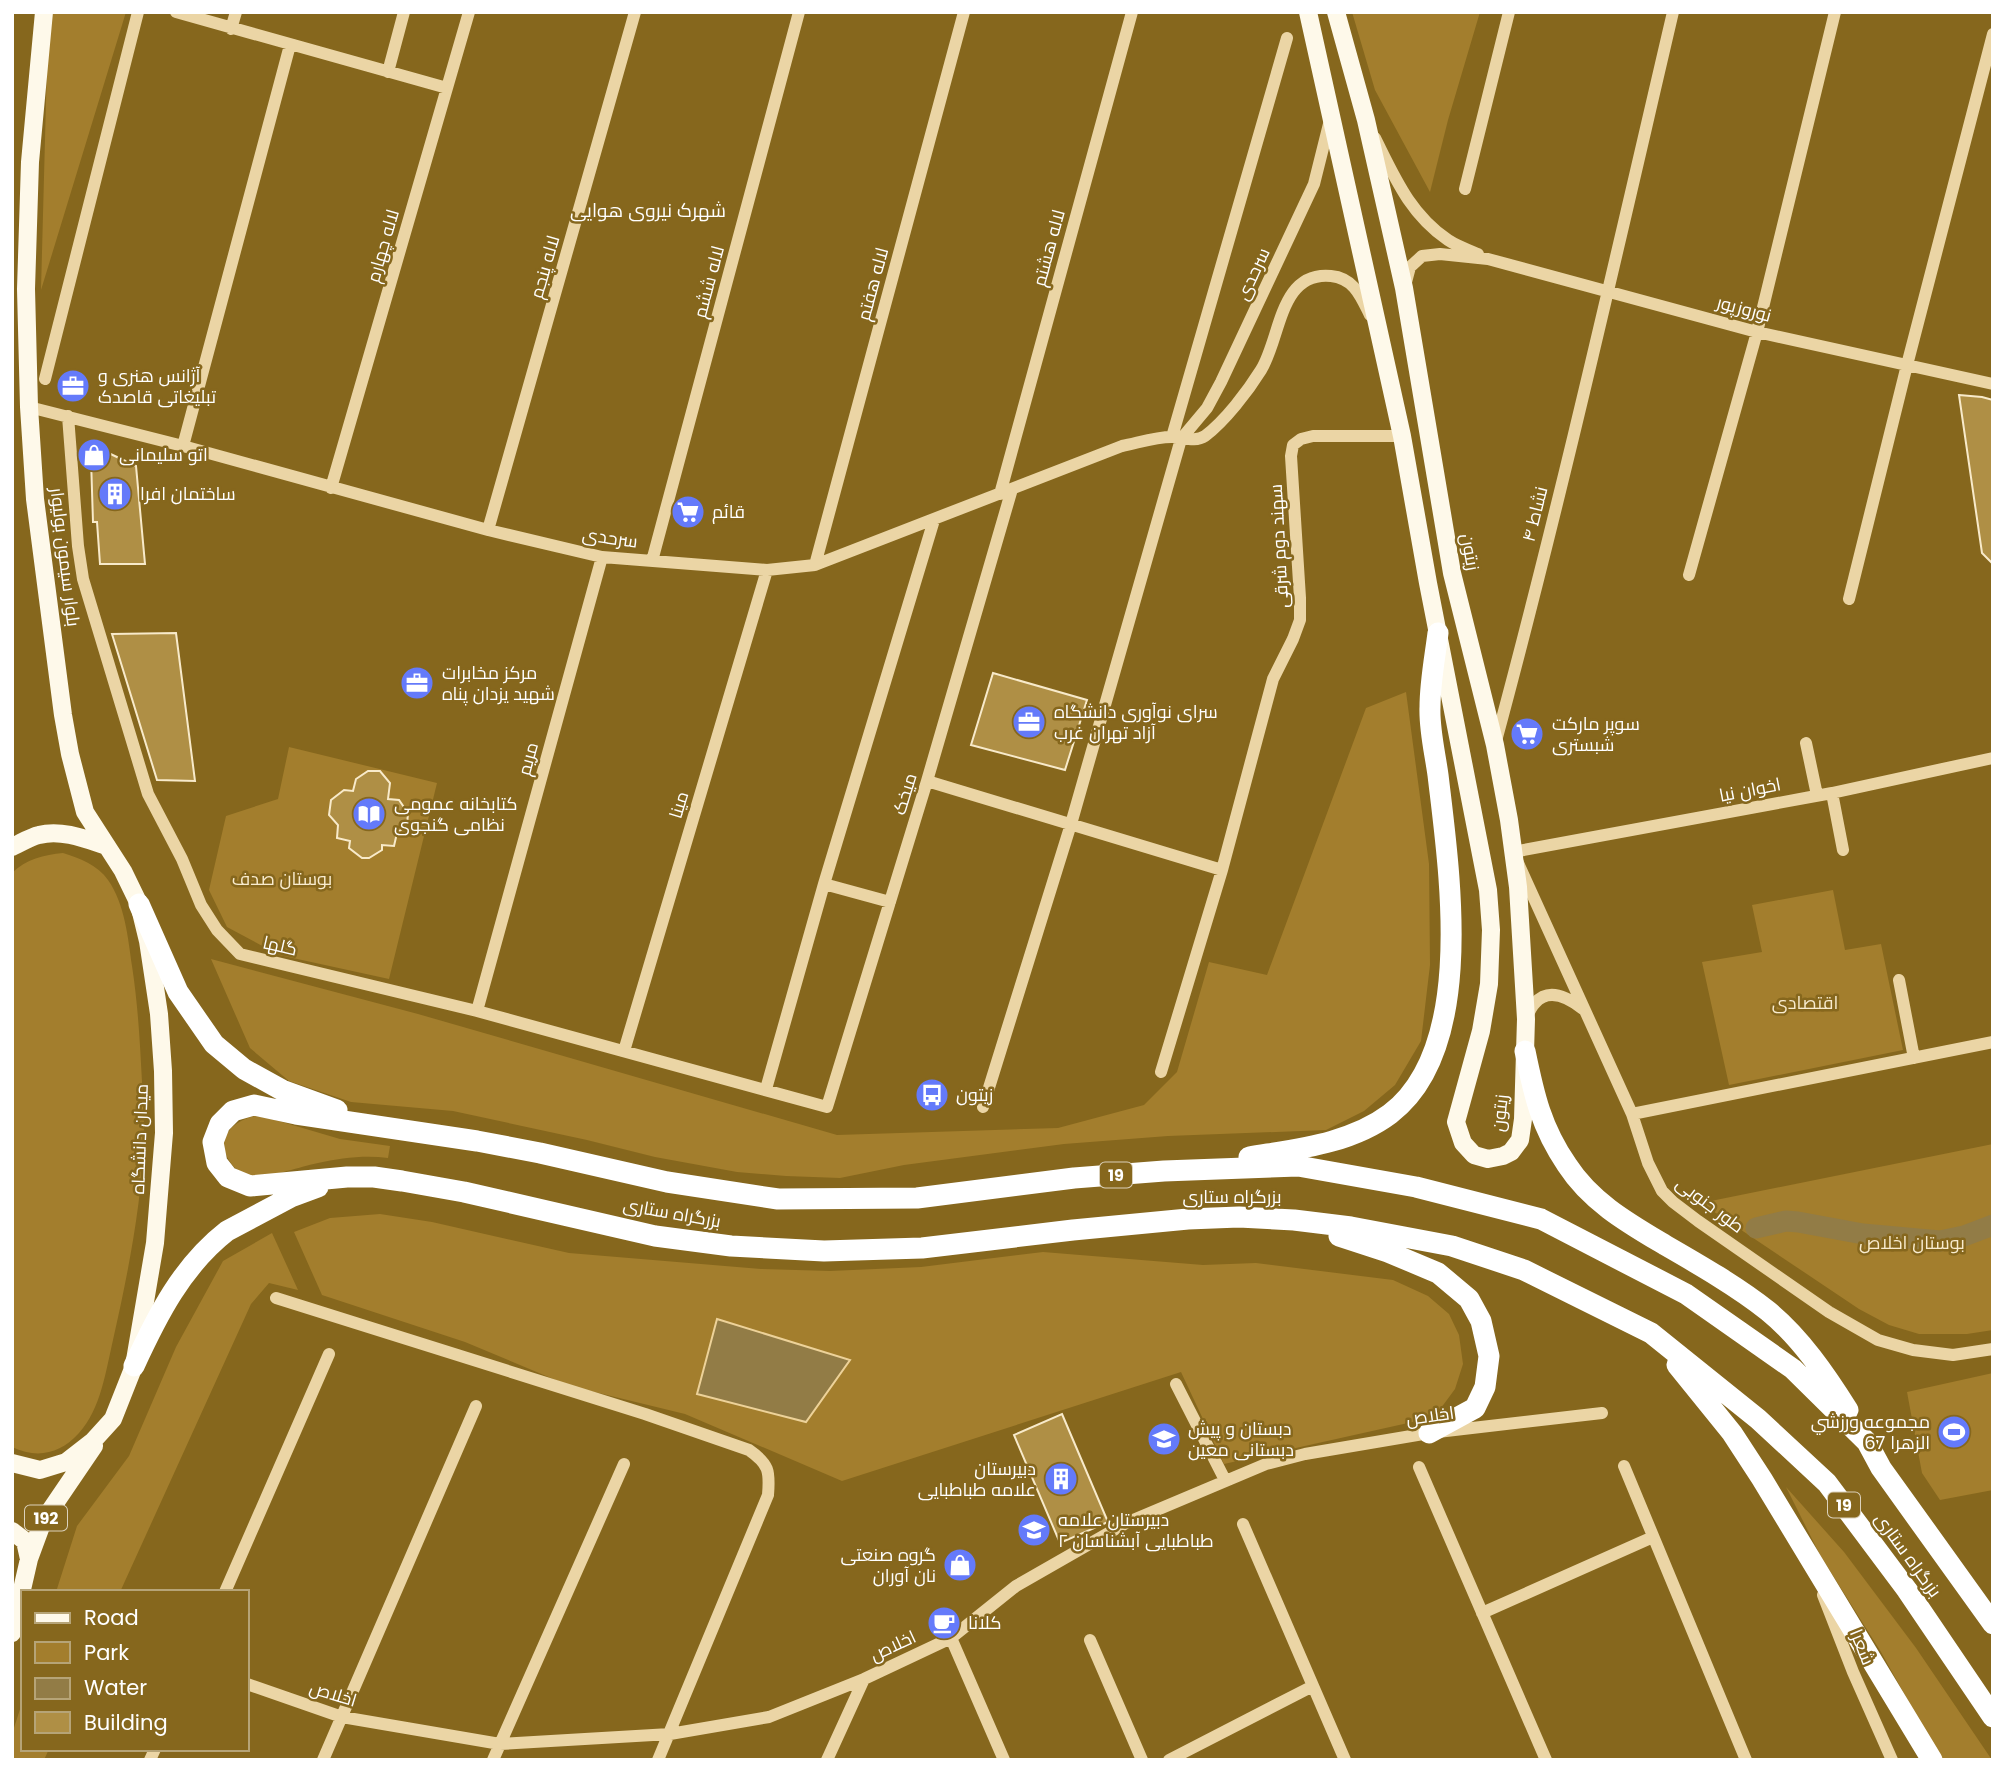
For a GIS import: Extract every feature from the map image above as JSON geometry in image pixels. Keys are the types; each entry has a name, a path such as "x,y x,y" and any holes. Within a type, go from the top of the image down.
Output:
{"highway":[{"path":"1164,1171 1318,1145 1360,1132 1389,1114 1411,1094 1427,1065 1439,1034 1447,994 1451,941 1449,867 1430,707 1438,632"},
{"path":"139,904 178,992 214,1044 244,1069 282,1090 396,1128"},
{"path":"1525,1051 1536,1105 1547,1131 1567,1166 1589,1193 1616,1216 1699,1265 1768,1312 1808,1352 1867,1442"},
{"name":"بزرگراه ستاری","path":"1993,1623 1881,1468 1867,1442 1793,1370 1686,1294 1541,1219 1416,1187 1298,1166 1164,1171 1074,1178 917,1198 778,1199 667,1182 540,1153 254,1105 233,1111 220,1124 213,1142 217,1163 228,1177 250,1186 374,1177 464,1192 655,1236 731,1246 811,1250 922,1248 1073,1230 1239,1217 1351,1227 1452,1246 1524,1270 1651,1333 1758,1419 1827,1483 1906,1590 1993,1717"},
{"path":"134,1366 167,1299 191,1265 218,1238 291,1197 347,1177"},
{"path":"1294,1220 1388,1252 1438,1273 1469,1299 1481,1321 1489,1356 1485,1387 1475,1408 1429,1433"},
{"path":"1651,1333 1732,1433 1804,1546 1932,1760"}],"main road":[{"name":"بلوار سیمون بولیوار","path":"44,12 30,175 26,289 35,499 70,754 85,812 107,846"},
{"name":"زیتون","path":"1308,12 1402,436 1427,583 1488,890 1491,930 1489,984 1481,1031 1456,1122 1463,1143 1474,1155 1488,1159 1511,1152 1520,1140 1522,1119 1526,1019 1521,927 1513,852 1495,745 1452,573 1404,288 1366,120 1336,12"},
{"path":"12,847 40,834 78,836 107,846"},
{"name":"میدان دانشگاه","path":"12,1463 40,1469 66,1462 93,1441 113,1419 134,1366 155,1243 164,1133 163,1071 155,975 139,904 107,846"},
{"name":"192","path":"22,1590 29,1559 43,1521 113,1419"},
{"path":"12,1531 25,1541 29,1559"},
{"name":"192","path":"12,1633 21,1594"}],"street":[{"path":"45,379 138,12"},
{"path":"176,12 447,88"},
{"path":"231,29 236,12"},
{"path":"388,72 404,12"},
{"name":"لاله چهارم","path":"331,488 468,12"},
{"name":"لاله پنجم","path":"488,530 635,12"},
{"name":"لاله ششم","path":"652,561 799,12"},
{"name":"لاله هفتم","path":"815,565 964,12"},
{"name":"لاله هشتم","path":"1006,491 1132,12"},
{"path":"1465,189 1508,12"},
{"name":"نشاط ۴","path":"1495,745 1520,654 1673,12"},
{"path":"1689,575 1758,332 1835,12"},
{"path":"1849,599 1993,34"},
{"path":"983,1107 1071,824 1287,38"},
{"path":"183,446 290,45"},
{"name":"سرحدی","path":"1177,438 1207,408 1221,383 1314,184 1331,113"},
{"name":"نوروزپور","path":"1366,120 1403,194 1425,221 1450,241 1488,259"},
{"name":"نوروزپور","path":"1404,288 1410,267 1422,256 1440,254 1488,259 1758,332 1993,384"},
{"name":"سرحدی","path":"29,407 183,446 488,530 601,557 767,570 815,565 1122,446 1177,438 1196,440 1204,437 1228,414 1262,369 1289,298 1298,286 1310,279 1323,275 1350,282 1360,293 1377,329"},
{"name":"گلها","path":"68,416 83,579 148,794 182,859 201,905 217,930 240,954 477,1011 827,1107"},
{"name":"سهند دوم شرقی","path":"1222,870 1273,679 1300,620 1291,456 1293,445 1301,439 1313,436 1402,436"},
{"name":"میخک","path":"827,1107 927,780 1006,491"},
{"path":"766,1089 824,884 934,520"},
{"name":"مریم","path":"477,1011 601,557"},
{"name":"مینا","path":"624,1051 767,570"},
{"path":"1806,743 1817,795"},
{"name":"اخوان نیا","path":"1513,852 1832,793 1993,758"},
{"path":"927,780 1222,870 1161,1072"},
{"path":"1832,793 1843,850"},
{"name":"طور جنوبی","path":"1513,852 1632,1114 1648,1163 1662,1191 1673,1202 1829,1312 1878,1339 1913,1350 1952,1355 1993,1349"},
{"path":"824,884 890,902"},
{"path":"1899,979 1914,1058"},
{"path":"1526,1019 1535,1002 1547,995 1558,995 1572,1000 1584,1011"},
{"path":"1632,1114 1993,1042"},
{"path":"276,1298 645,1414 749,1450 762,1459 770,1474 768,1495 658,1760"},
{"path":"226,1590 329,1354"},
{"path":"1176,1384 1225,1480"},
{"path":"323,1760 477,1406"},
{"name":"اخلاص","path":"248,1684 342,1717 500,1744 670,1734 769,1717 864,1679 951,1638 1016,1586 1126,1523 1266,1464 1305,1454 1429,1433 1602,1413"},
{"path":"493,1760 624,1464"},
{"path":"1624,1466 1746,1760"},
{"path":"1419,1467 1546,1760"},
{"path":"1243,1524 1345,1760"},
{"path":"1482,1612 1653,1537"},
{"name":"شعرا","path":"1804,1546 1853,1672 1892,1760"},
{"path":"951,1638 1003,1760"},
{"path":"1090,1640 1142,1760"},
{"path":"827,1760 864,1679"},
{"path":"1169,1760 1313,1686"}],"green space":[{"path":"51,12 126,12 41,290 47,64"},
{"path":"1352,12 1480,12 1430,192 1375,90"},
{"path":"1406,692 1429,864 1430,965 1421,1041 1395,1085 1364,1111 1326,1130 1168,1136 1064,1144 904,1165 840,1178 737,1172 655,1157 453,1111 351,1102 289,1081 250,1048 211,959 418,1014 837,1135 1058,1128 1144,1105 1177,1072 1209,962 1267,975 1366,708"},
{"name":"بوستان صدف","path":"289,747 437,783 389,979 279,955 227,927 209,890 226,816 278,799","holes":["368,771 380,772 390,783 388,799 399,800 408,813 407,825 397,833 394,846 338,838 338,825 329,815 331,800 344,790 353,791 356,779"]},
{"path":"63,853 99,870 114,889 122,910 137,1010 144,1135 133,1238 119,1315 98,1401 93,1413 72,1440 56,1450 30,1453 12,1447 12,873 36,858"},
{"name":"اقتصادی","path":"1833,890 1845,950 1881,944 1903,1050 1729,1085 1702,962 1762,952 1752,905"},
{"path":"255,1116 340,1139 390,1146 388,1158 344,1158 273,1174 242,1174 228,1158 224,1142 231,1128"},
{"name":"بوستان اخلاص","path":"1993,1144 1993,1330 1967,1334 1919,1334 1889,1325 1859,1309 1701,1203"},
{"path":"380,1214 432,1222 569,1253 761,1269 830,1271 921,1267 1043,1252 1203,1265 1256,1263 1393,1280 1428,1296 1449,1314 1459,1335 1463,1364 1455,1389 1441,1408 1417,1421 1224,1464 1181,1372 842,1481 685,1414 570,1386 465,1342 322,1295 294,1232 330,1218"},
{"path":"272,1233 298,1290 269,1283 251,1304 121,1590 57,1590 77,1526 129,1456 176,1347 223,1261"},
{"name":"مجموعه ورزشي الزهرا 67","path":"1993,1373 1993,1490 1940,1500 1922,1473 1907,1392"},
{"path":"1786,1487 1844,1552 1916,1648 1992,1760 1941,1760 1881,1652 1820,1555"},
{"path":"21,1706 21,1751 48,1751 44,1760 12,1760 12,1734"}],"water":[{"path":"717,1319 850,1360 806,1422 697,1394"}],"building":[{"path":"1959,395 1993,400 1993,564 1982,553"},
{"name":"ساختمان افرا","path":"100,449 136,466 145,564 100,564 97,522 93,522 91,459 93,450"},
{"path":"176,633 195,781 157,780 112,634"},
{"name":"سرای نوآوری دانشگاه آزاد تهران غرب","path":"993,673 1087,700 1065,770 971,745"},
{"name":"کتابخانه عمومی نظامی گنجوی","path":"368,771 380,771 390,783 388,799 399,800 408,813 407,825 397,833 394,846 382,845 382,850 369,858 362,858 349,848 350,841 337,838 338,825 329,815 331,800 344,790 353,791 356,779"},
{"name":"دبیرستان علامه طباطبایی","path":"1062,1414 1108,1522 1060,1543 1014,1435"}],"waterway":[{"path":"1756,1228 1786,1221 1863,1234 1940,1241 1964,1236 1993,1225"}],"place":[{"name":"آژانس هنری و تبلیغاتی قاصدک","path":"73,386"},
{"name":"اتو سلیمانی","path":"94,455"},
{"name":"ساختمان افرا","path":"115,494"},
{"name":"قائم","path":"688,512"},
{"name":"مرکز مخابرات شهید یزدان پناه","path":"417,683"},
{"name":"سرای نوآوری دانشگاه آزاد تهران غرب","path":"1029,722"},
{"name":"سوپر مارکت شبستری","path":"1527,734"},
{"name":"کتابخانه عمومی نظامی گنجوی","path":"369,814"},
{"name":"زیتون","path":"932,1095"},
{"name":"مجموعه ورزشي الزهرا 67","path":"1954,1432"},
{"name":"دبستان و پیش دبستانی معین","path":"1164,1439"},
{"name":"دبیرستان علامه طباطبایی","path":"1061,1479"},
{"name":"دبیرستان علامه طباطبایی آبشناسان ۲","path":"1034,1530"},
{"name":"گروه صنعتی نان آوران","path":"960,1565"},
{"name":"کلانا","path":"944,1623"}],"district":[{"name":"شهرک نیروی هوایی","path":"648,210"}]}
